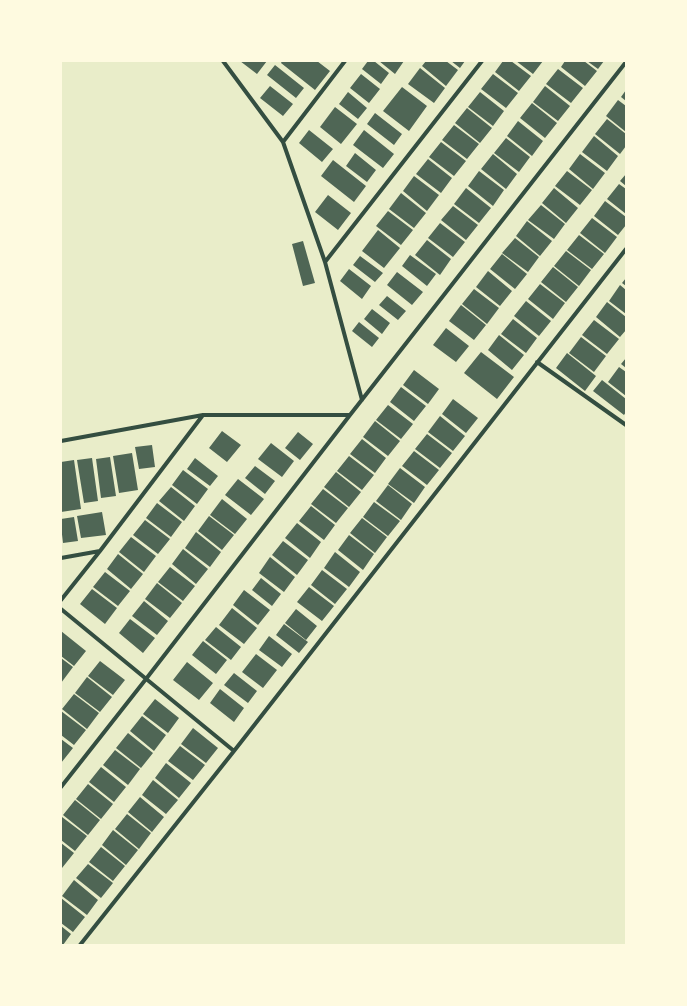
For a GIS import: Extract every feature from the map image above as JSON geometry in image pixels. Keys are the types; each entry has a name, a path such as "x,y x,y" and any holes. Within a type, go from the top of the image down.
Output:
{"street":[{"path":"223,61 283,142 325,262 362,400"},
{"path":"283,142 344,61"},
{"path":"325,262 482,61"},
{"path":"61,787 626,62"},
{"path":"80,945 234,751 626,249"},
{"path":"538,362 626,425"},
{"path":"61,441 203,415 350,415"},
{"path":"61,600 203,415"},
{"path":"61,558 100,551"},
{"path":"61,609 234,751"}],"building":[{"path":"240,61 267,61 257,74"},
{"path":"282,61 317,61 330,71 315,90 281,63"},
{"path":"368,61 374,61 389,73 381,84 362,69"},
{"path":"379,61 404,61 395,74"},
{"path":"426,61 446,61 458,70 446,86 422,66"},
{"path":"451,61 465,61 460,68"},
{"path":"503,61 511,61 531,76 519,91 495,72"},
{"path":"516,61 543,61 533,74"},
{"path":"565,61 584,61 597,71 585,86 561,67"},
{"path":"587,61 604,61 598,69"},
{"path":"275,65 304,88 296,98 267,75"},
{"path":"420,68 445,88 434,103 408,84"},
{"path":"558,69 583,88 571,103 546,84"},
{"path":"361,74 380,89 369,103 350,88"},
{"path":"493,74 518,93 506,108 481,89"},
{"path":"270,86 293,104 283,116 260,98"},
{"path":"545,86 570,106 558,121 533,102"},
{"path":"402,87 427,106 409,131 383,111"},
{"path":"626,90 626,101 621,97"},
{"path":"348,92 367,108 358,119 339,104"},
{"path":"480,92 504,111 493,126 468,107"},
{"path":"618,100 626,106 626,132 606,116"},
{"path":"532,103 557,123 545,138 520,118"},
{"path":"335,107 357,124 341,144 320,127"},
{"path":"467,108 492,128 480,143 455,123"},
{"path":"375,113 402,134 394,145 367,124"},
{"path":"607,119 626,134 626,146 620,154 595,134"},
{"path":"518,121 543,141 532,156 507,136"},
{"path":"454,125 479,144 467,159 442,140"},
{"path":"309,130 333,149 322,162 299,143"},
{"path":"364,130 394,154 383,168 353,145"},
{"path":"594,136 618,156 607,171 582,152"},
{"path":"506,138 530,157 519,172 494,153"},
{"path":"441,142 466,161 454,176 429,157"},
{"path":"355,153 376,170 367,182 346,166"},
{"path":"493,154 517,174 506,189 481,169"},
{"path":"580,154 605,173 593,189 569,169"},
{"path":"428,159 452,178 441,193 416,174"},
{"path":"333,160 366,186 354,202 321,176"},
{"path":"479,171 504,190 493,206 468,186"},
{"path":"567,171 592,190 580,205 555,186"},
{"path":"626,174 626,186 620,181"},
{"path":"414,176 439,195 427,211 403,191"},
{"path":"619,184 626,189 626,214 607,199"},
{"path":"466,188 491,208 479,223 454,204"},
{"path":"554,188 578,208 566,223 542,203"},
{"path":"401,193 426,213 414,228 389,209"},
{"path":"328,195 351,213 338,230 315,212"},
{"path":"605,201 626,217 626,225 618,235 594,216"},
{"path":"541,205 565,224 554,239 528,220"},
{"path":"453,206 478,225 466,240 441,220"},
{"path":"388,211 413,230 401,245 376,226"},
{"path":"592,218 617,237 605,253 580,233"},
{"path":"527,221 552,241 540,256 516,236"},
{"path":"440,223 465,242 453,257 428,238"},
{"path":"378,230 400,248 384,268 362,251"},
{"path":"579,235 604,254 592,269 567,250"},
{"path":"515,238 539,257 528,272 502,253"},
{"path":"427,240 451,259 440,275 415,255"},
{"path":"303,241 315,283 303,286 292,244"},
{"path":"566,251 591,270 579,286 554,266"},
{"path":"502,254 527,274 515,289 490,269"},
{"path":"410,255 436,274 427,286 402,266"},
{"path":"360,256 383,273 375,282 353,265"},
{"path":"553,267 578,287 566,302 541,282"},
{"path":"349,269 371,286 362,299 340,281"},
{"path":"488,271 512,291 500,306 476,287"},
{"path":"397,272 423,292 412,305 387,285"},
{"path":"626,278 626,286 622,283"},
{"path":"540,284 565,303 553,319 528,299"},
{"path":"620,285 626,290 626,314 609,301"},
{"path":"474,289 499,308 487,324 462,304"},
{"path":"387,296 406,311 398,320 379,305"},
{"path":"526,301 551,321 539,336 514,316"},
{"path":"607,302 626,317 626,330 620,337 596,317"},
{"path":"461,305 486,325 474,340 449,321"},
{"path":"372,309 390,323 382,334 364,319"},
{"path":"513,319 537,338 526,353 501,334"},
{"path":"594,320 619,339 607,354 582,335"},
{"path":"359,322 379,338 372,347 352,331"},
{"path":"446,328 469,346 456,362 433,345"},
{"path":"499,335 524,355 512,370 488,350"},
{"path":"581,337 606,356 594,372 569,353"},
{"path":"481,352 514,377 497,399 464,373"},
{"path":"567,353 596,376 585,391 556,368"},
{"path":"626,358 626,368 621,364"},
{"path":"619,367 626,372 626,396 608,382"},
{"path":"414,370 439,389 428,404 403,385"},
{"path":"602,380 626,399 626,412 624,415 593,391"},
{"path":"401,387 426,406 414,421 390,402"},
{"path":"453,399 478,418 466,433 442,414"},
{"path":"388,405 413,424 401,439 376,420"},
{"path":"440,416 465,436 453,451 428,432"},
{"path":"375,421 400,441 388,456 363,437"},
{"path":"222,431 241,445 227,462 209,448"},
{"path":"298,432 313,444 300,460 285,448"},
{"path":"427,434 452,453 440,468 415,449"},
{"path":"362,439 386,458 375,473 350,454"},
{"path":"271,443 294,461 282,477 258,459"},
{"path":"152,445 155,467 139,469 135,447"},
{"path":"414,451 439,470 427,485 402,466"},
{"path":"132,453 138,490 119,493 113,456"},
{"path":"349,456 374,475 362,490 337,471"},
{"path":"110,457 116,496 101,498 96,459"},
{"path":"92,458 98,501 84,503 77,460"},
{"path":"195,458 218,476 210,486 187,469"},
{"path":"74,460 81,509 61,512 61,462"},
{"path":"255,466 275,481 265,494 245,478"},
{"path":"400,468 425,487 414,503 388,484"},
{"path":"183,470 208,489 197,504 172,485"},
{"path":"336,472 361,492 349,507 324,487"},
{"path":"238,479 264,499 251,515 225,495"},
{"path":"388,485 412,504 401,520 376,501"},
{"path":"171,487 195,506 184,521 159,501"},
{"path":"323,489 348,508 336,523 311,504"},
{"path":"222,499 247,519 235,534 210,515"},
{"path":"374,502 400,521 388,536 363,517"},
{"path":"157,503 182,522 171,537 146,518"},
{"path":"311,506 335,525 324,540 299,521"},
{"path":"102,512 106,535 81,538 77,516"},
{"path":"209,516 234,535 222,550 198,531"},
{"path":"74,517 78,541 63,543 61,519"},
{"path":"362,518 387,537 375,553 350,533"},
{"path":"145,520 170,539 158,554 133,535"},
{"path":"297,523 321,542 310,558 285,538"},
{"path":"196,532 221,552 210,567 185,548"},
{"path":"349,535 374,554 363,570 338,550"},
{"path":"131,537 156,556 144,572 119,552"},
{"path":"283,541 308,560 297,575 272,555"},
{"path":"183,549 208,569 196,584 172,564"},
{"path":"335,552 360,572 349,587 324,568"},
{"path":"118,554 143,574 131,589 107,569"},
{"path":"270,557 295,577 284,592 259,573"},
{"path":"170,567 195,586 183,601 158,582"},
{"path":"322,570 347,589 335,604 311,585"},
{"path":"105,572 130,591 118,606 93,587"},
{"path":"261,578 281,594 272,606 252,590"},
{"path":"157,583 182,603 170,618 145,599"},
{"path":"309,587 334,606 322,621 297,602"},
{"path":"92,589 117,608 105,624 80,604"},
{"path":"244,590 270,610 258,625 233,605"},
{"path":"144,601 168,621 157,635 132,616"},
{"path":"232,608 257,628 244,644 219,625"},
{"path":"296,609 317,626 306,640 285,623"},
{"path":"130,619 155,638 143,653 119,633"},
{"path":"284,624 308,642 299,653 276,635"},
{"path":"216,627 241,647 231,660 205,640"},
{"path":"61,631 86,651 74,666 61,656"},
{"path":"269,636 292,654 282,667 259,650"},
{"path":"203,641 227,660 216,674 192,655"},
{"path":"256,654 277,670 263,688 242,672"},
{"path":"61,658 73,667 61,683"},
{"path":"100,661 125,680 113,695 88,676"},
{"path":"187,662 213,683 199,700 173,680"},
{"path":"234,673 257,691 248,703 224,685"},
{"path":"87,677 112,697 100,712 75,693"},
{"path":"220,689 244,708 234,722 210,703"},
{"path":"74,694 99,713 87,729 62,709"},
{"path":"155,699 179,718 168,733 143,714"},
{"path":"61,711 86,730 74,745 61,735"},
{"path":"142,716 166,735 154,751 130,731"},
{"path":"193,728 218,748 206,763 181,744"},
{"path":"128,733 153,753 141,768 116,748"},
{"path":"61,739 73,748 61,763"},
{"path":"180,746 205,765 193,780 168,761"},
{"path":"115,750 140,769 128,785 103,765"},
{"path":"166,763 191,783 179,798 155,778"},
{"path":"101,767 126,787 114,802 89,782"},
{"path":"153,780 178,800 166,814 142,795"},
{"path":"88,784 113,804 101,819 76,799"},
{"path":"140,797 164,817 152,832 128,812"},
{"path":"75,800 100,820 88,835 63,815"},
{"path":"127,814 151,833 139,849 115,829"},
{"path":"62,817 87,836 75,851 61,840"},
{"path":"113,830 138,850 126,865 102,845"},
{"path":"61,843 74,853 62,868 61,867"},
{"path":"101,847 125,866 113,881 89,862"},
{"path":"88,864 113,883 101,898 76,878"},
{"path":"74,880 98,900 87,915 62,896"},
{"path":"61,898 85,917 73,932 61,923"},
{"path":"61,926 71,934 63,945 61,945"}]}
